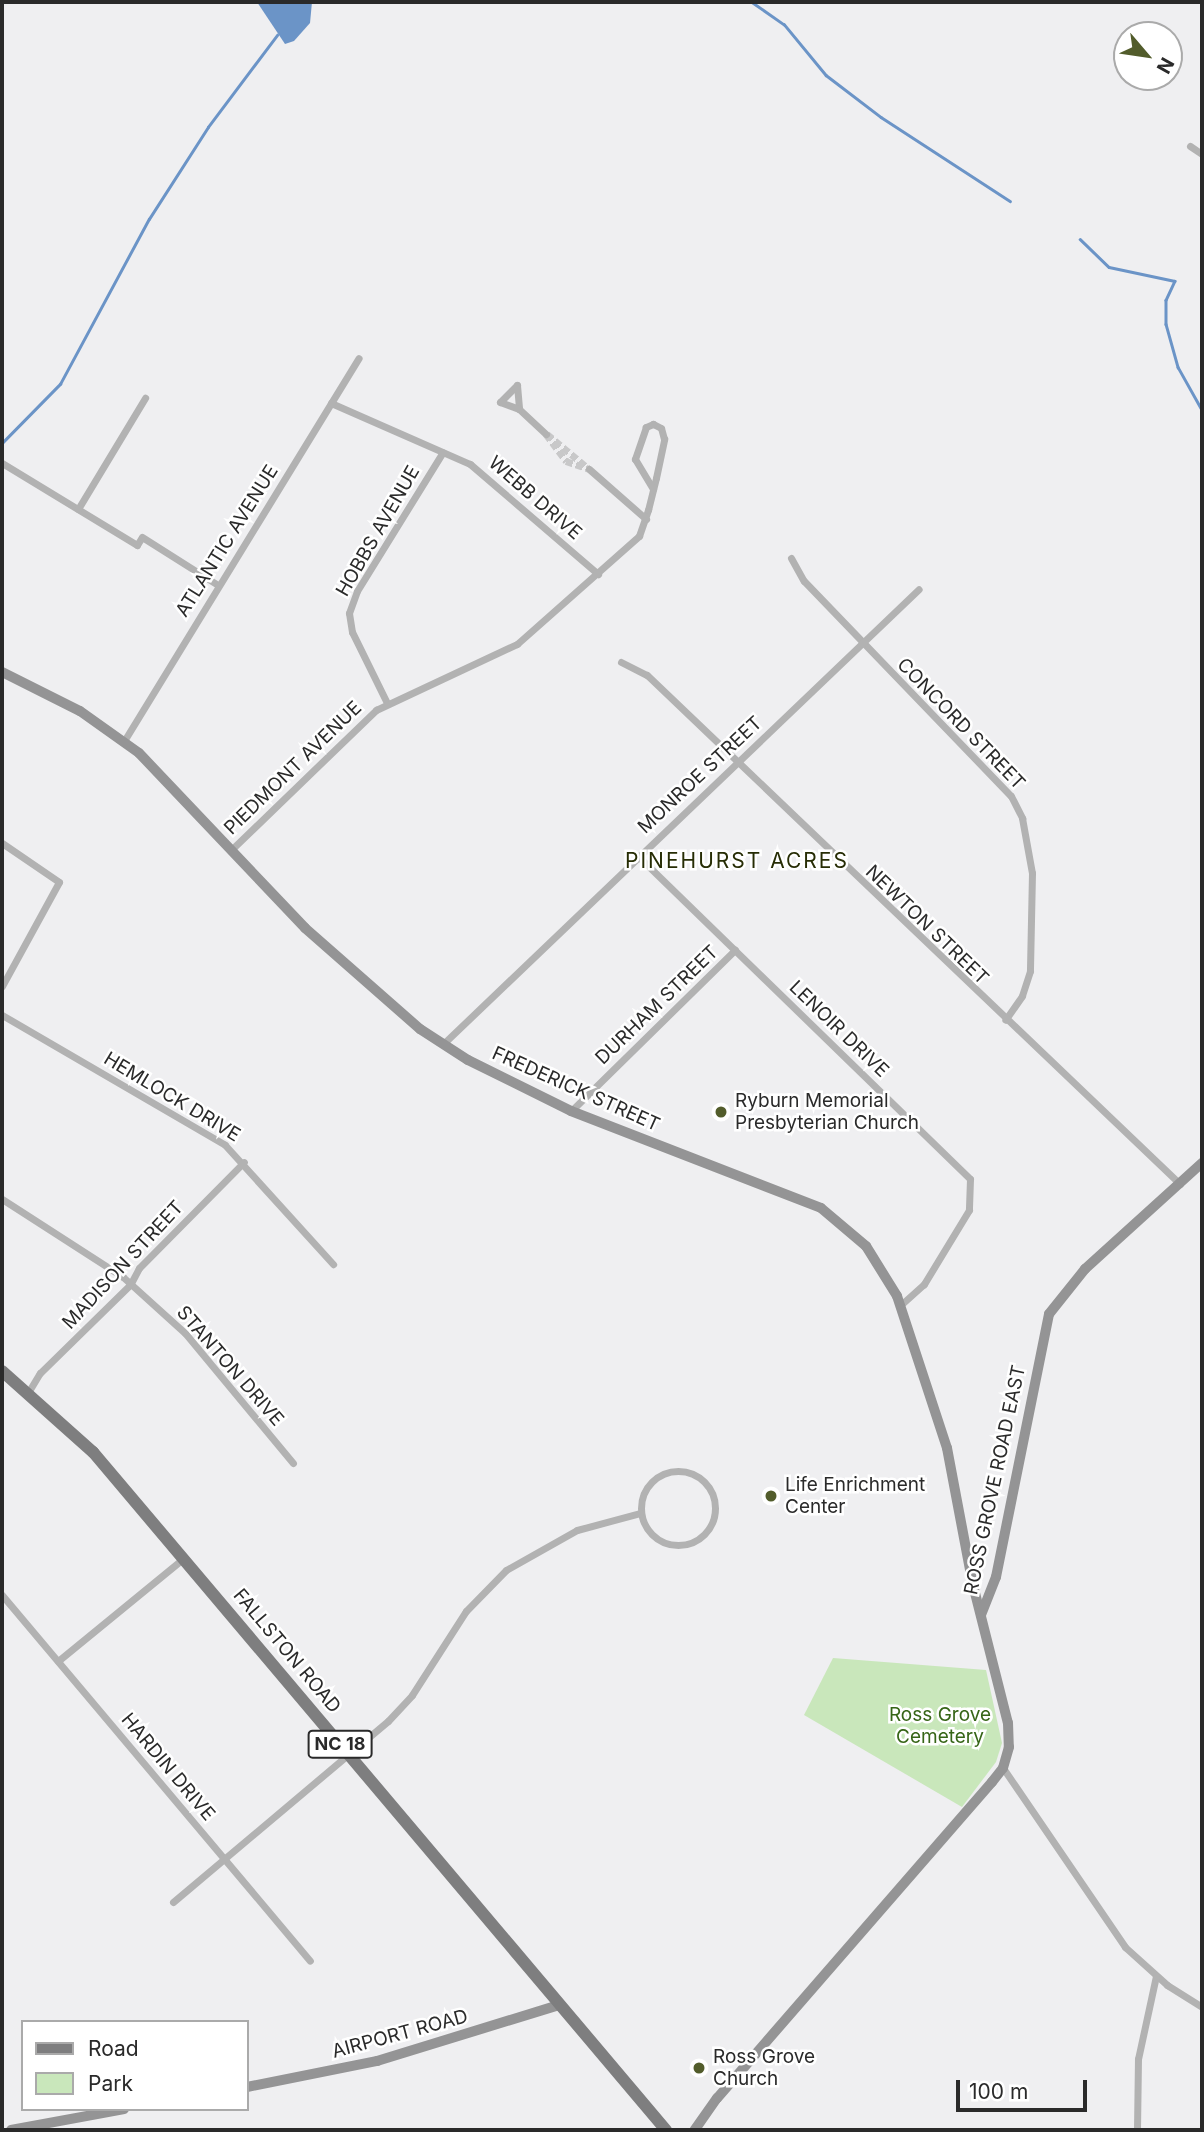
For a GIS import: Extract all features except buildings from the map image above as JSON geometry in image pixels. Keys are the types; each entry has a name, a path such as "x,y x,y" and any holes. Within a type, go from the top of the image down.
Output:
{"main road":[{"name":"FALLSTON ROAD","path":"2,1371 29,1391 85,1442 666,2130"}],"street":[{"path":"1190,146 1202,154"},
{"name":"ATLANTIC AVENUE","path":"124,741 359,358"},
{"path":"78,509 145,398"},
{"name":"WEBB DRIVE","path":"331,403 481,471 598,574"},
{"path":"519,409 546,434"},
{"name":"PIEDMONT AVENUE","path":"231,850 362,722 387,703 517,644 639,536 646,519 656,478 664,436 661,428 650,424 635,459 653,489"},
{"name":"HOBBS AVENUE","path":"387,703 352,632 349,613 357,591 443,452"},
{"path":"2,463 137,545 142,537 218,585"},
{"path":"589,469 646,519"},
{"name":"CONCORD STREET","path":"791,558 804,581 862,644 1011,796 1027,828 1032,873 1030,971 1022,996 1005,1020"},
{"name":"MONROE STREET","path":"443,1044 919,589"},
{"name":"NEWTON STREET","path":"621,662 647,676 735,763 1180,1184"},
{"name":"FREDERICK STREET","path":"2,672 80,711 124,741 368,987 443,1044 571,1111 821,1208 866,1246 901,1305 939,1417 981,1615"},
{"path":"2,844 59,882 2,986"},
{"name":"LENOIR DRIVE","path":"638,856 970,1179 969,1210 924,1284 901,1305"},
{"name":"DURHAM STREET","path":"571,1111 735,950"},
{"name":"HEMLOCK DRIVE","path":"2,1015 209,1134 244,1162 333,1264"},
{"name":"MADISON STREET","path":"29,1391 40,1373 131,1285 139,1268 244,1162"},
{"name":"ROSS GROVE ROAD EAST","path":"1003,1768 1008,1723 981,1615 992,1596 1049,1314 1085,1269 1202,1163"},
{"name":"STANTON DRIVE","path":"2,1199 111,1267 131,1285 184,1334 293,1463"},
{"path":"677,1471 700,1478 714,1498 712,1523 696,1541 685,1545 672,1546 651,1535 640,1513 646,1489 654,1480 677,1471"},
{"path":"173,1902 350,1756 412,1695 466,1611 506,1570 577,1530 640,1513"},
{"path":"58,1661 184,1558"},
{"name":"HARDIN DRIVE","path":"2,1595 310,1961"},
{"path":"695,2130 717,2098 1003,1768 1098,1913 1156,1976 1202,2007"},
{"path":"1137,2130 1138,2059 1156,1976"},
{"name":"AIRPORT ROAD","path":"248,2087 377,2061 559,2005"},
{"path":"11,2130 113,2111"}],"green space":[{"name":"Ross Grove Cemetery","path":"833,1658 986,1670 1002,1743 996,1762 962,1807 804,1715"}],"water":[{"path":"257,2 312,2 310,23 294,41 285,44"}],"waterway":[{"path":"752,2 784,24 826,75 881,117 1010,201"},
{"path":"2,443 60,384 149,219 208,127 277,35"},
{"path":"1080,239 1109,267 1175,281 1166,300 1166,324 1178,367 1202,410"}],"tunnel":[{"path":"546,434 566,461 589,469"},
{"path":"547,434 588,468"}],"place":[{"name":"Ryburn Memorial Presbyterian Church","path":"721,1112"},
{"name":"Life Enrichment Center","path":"771,1496"},
{"name":"Ross Grove Church","path":"699,2068"}],"district":[{"name":"PINEHURST ACRES","path":"737,861"}]}
